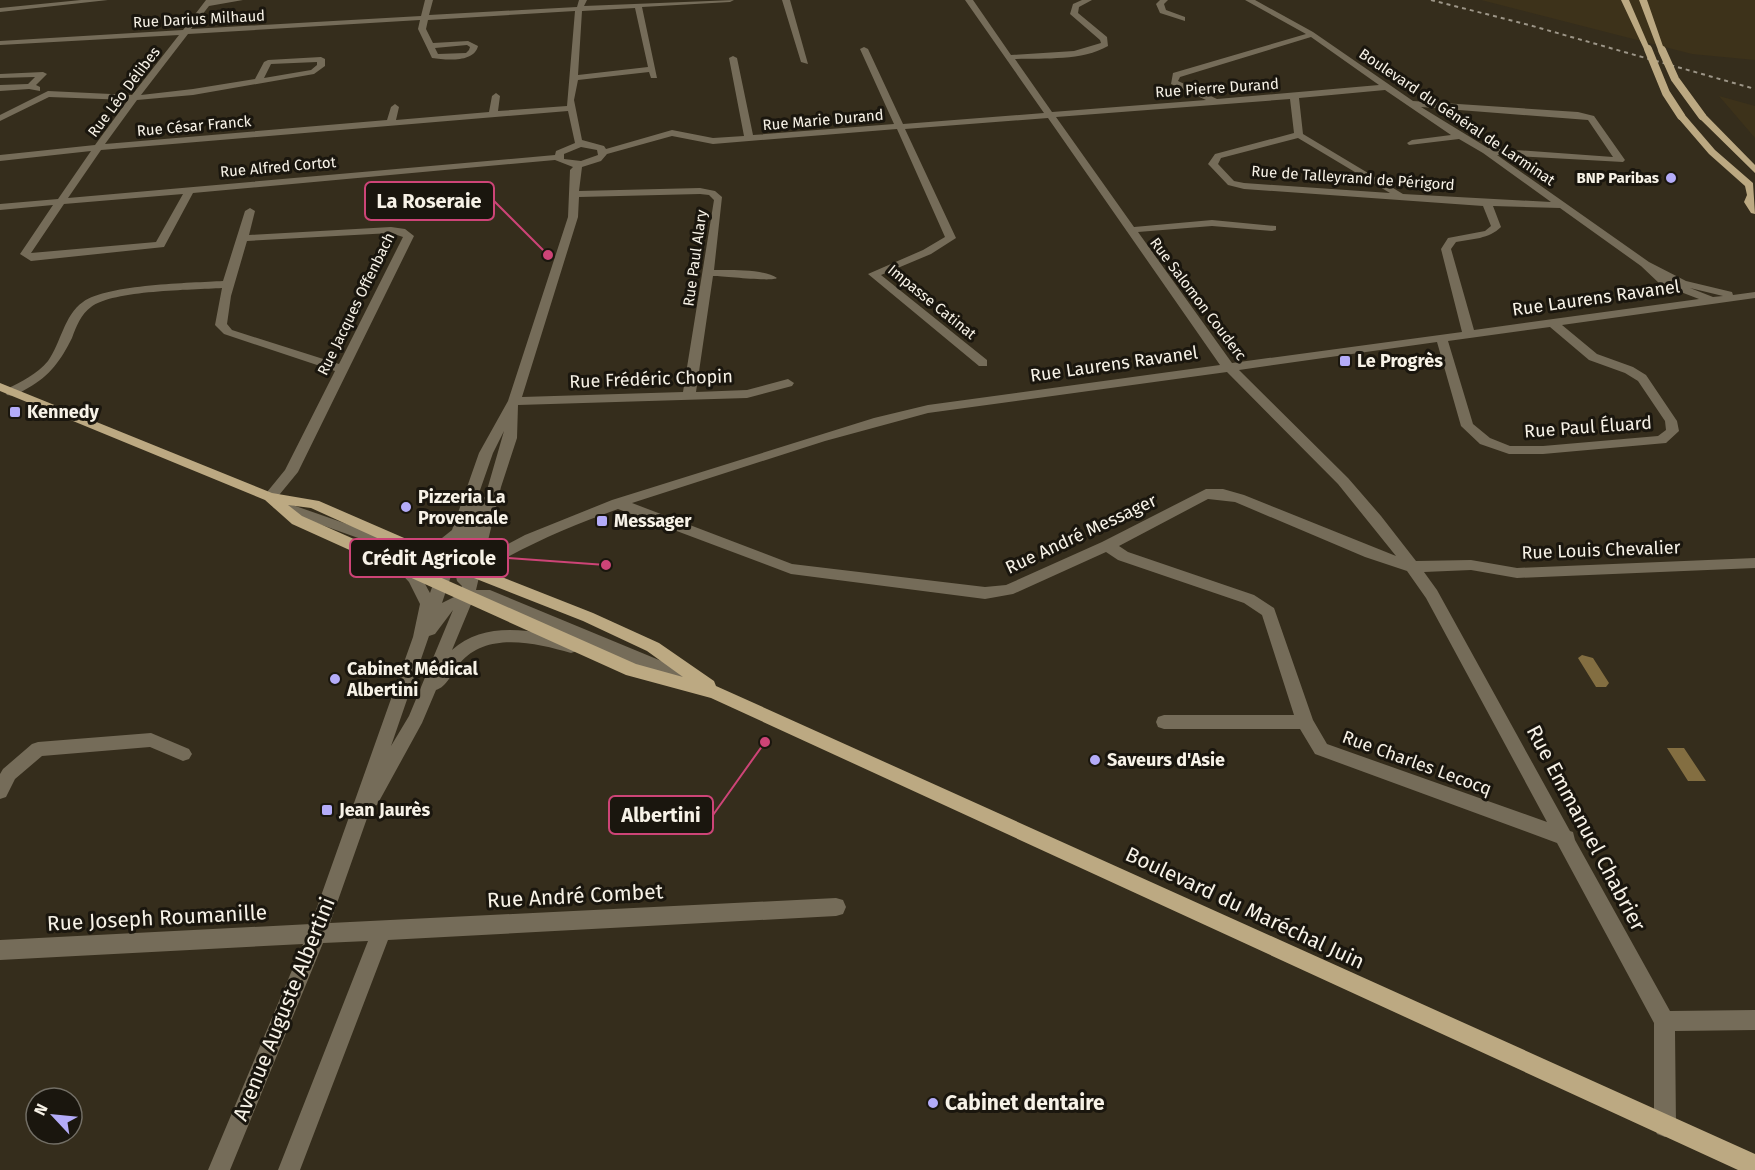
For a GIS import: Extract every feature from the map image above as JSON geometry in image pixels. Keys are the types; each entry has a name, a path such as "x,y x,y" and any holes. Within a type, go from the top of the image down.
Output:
{"main road":[{"path":"1625,0 1666,93 1681,116 1712,152 1750,185 1753,194 1749,202 1755,211"},
{"path":"1643,0 1675,79 1702,116 1755,170"},
{"path":"6,390 274,501 297,520 441,583 459,596 632,670 716,692"},
{"path":"274,501 315,504 413,548 459,562 653,647 716,692"},
{"name":"Boulevard du Maréchal Juin","path":"716,692 1755,1166"}],"street":[{"path":"0,10 8,0"},
{"path":"0,10 104,0"},
{"path":"209,2 239,0"},
{"path":"429,0 422,29 435,56 468,55 473,51 474,46 468,43 431,46"},
{"name":"Rue Darius Milhaud","path":"0,43 424,18 581,4 638,5 653,2 730,0"},
{"path":"786,0 806,63"},
{"name":"Rue Salomon Couderc","path":"969,0 1129,230 1229,368 1343,481 1412,567"},
{"path":"1009,57 1088,51 1102,47 1105,44 1104,39 1074,14 1076,6 1088,0"},
{"path":"1164,0 1160,4 1163,11 1182,19"},
{"name":"Boulevard du Général de Larminat","path":"1249,0 1310,34 1458,137 1486,152 1645,264 1682,284 1705,290 1750,296"},
{"name":"Rue Léo Délibes","path":"190,190 160,245 31,258 25,254 135,97 209,2"},
{"path":"580,144 577,140 570,108 581,4"},
{"path":"574,78 653,73 638,5"},
{"path":"1214,101 1174,82 1176,75 1310,34"},
{"path":"864,49 899,127"},
{"path":"733,58 749,139"},
{"path":"0,88 30,86 48,94 105,98 193,92 314,72 321,66 321,59 268,62 259,80"},
{"path":"0,76 43,74 30,86"},
{"name":"Rue Pierre Durand","path":"1049,115 1386,87"},
{"path":"0,118 48,94"},
{"path":"493,114 496,96"},
{"path":"1294,96 1299,135 1401,196"},
{"path":"1412,104 1578,115 1591,118 1620,160 1486,152"},
{"path":"391,122 395,107"},
{"name":"Rue César Franck","path":"0,159 99,147 570,108"},
{"name":"Rue Marie Durand","path":"579,164 597,160 603,152 619,150 674,133 688,133 702,140 713,141 1049,115"},
{"name":"Impasse Catinat","path":"899,127 951,238 927,252 873,274 983,363"},
{"name":"Rue de Talleyrand de Périgord","path":"1299,135 1218,156 1213,164 1231,183 1244,186 1487,203 1559,205"},
{"path":"1412,143 1458,137"},
{"path":"416,718 459,596 459,562 464,535 483,490 514,401 573,217 575,170 579,164 565,163 558,157 564,149 580,144 596,146 603,152"},
{"name":"Rue Alfred Cortot","path":"0,207 558,157"},
{"name":"Rue Paul Alary","path":"574,194 700,191 712,193 718,199 689,396"},
{"path":"1469,335 1446,249 1452,240 1488,233 1496,227 1487,203"},
{"path":"250,211 244,238 227,284 221,325 228,332 340,369"},
{"path":"1129,230 1219,223 1272,228"},
{"name":"Rue Jacques Offenbach","path":"244,238 391,230 401,231 409,236 340,369 291,472 274,501"},
{"name":"Boulevard du Général de Larminat","path":"1645,264 1664,282 1677,289 1714,301"},
{"path":"708,273 738,273 772,278"},
{"path":"6,390 40,376 52,363 80,312 87,304 107,296 227,284"},
{"name":"Rue Laurens Ravanel","path":"459,562 499,554 617,503 864,423 907,414 1750,296"},
{"name":"Rue Paul Éluard","path":"1442,339 1467,426 1485,441 1509,450 1543,450 1661,440 1673,431 1671,421 1642,378 1629,370 1593,357 1552,323"},
{"name":"Rue Frédéric Chopin","path":"514,401 747,394 788,383"},
{"path":"346,847 441,583 459,562 478,551 510,438 514,401"},
{"name":"Rue André Messager","path":"617,503 790,569 985,593 1008,590 1107,546 1206,494 1223,494 1239,498 1370,553 1412,567"},
{"path":"274,501 412,553 433,555"},
{"path":"413,548 446,542 485,524"},
{"path":"464,535 472,549 499,554 492,566 498,581"},
{"name":"Rue Charles Lecocq","path":"1107,546 1123,556 1249,599 1269,612 1305,722 1321,748 1567,838"},
{"path":"388,767 459,596 459,562"},
{"path":"398,563 414,578 428,604 421,637"},
{"name":"Rue Louis Chevalier","path":"1412,567 1471,565 1517,573 1755,563"},
{"name":"Rue Emmanuel Chabrier","path":"1412,567 1432,594 1567,838 1664,1021 1665,1126"},
{"path":"414,656 432,623 459,596 485,594 716,692"},
{"path":"346,847 388,767 441,676 465,648 495,636 553,642 592,652"},
{"path":"1164,722 1305,722"},
{"path":"0,791 9,774 38,749 151,740 183,754"},
{"name":"Avenue Auguste Albertini","path":"219,1170 317,934 346,847"},
{"name":"Rue André Combet","path":"317,934 836,907"},
{"path":"289,1170 382,930"},
{"name":"Rue Joseph Roumanille","path":"0,950 317,934"},
{"path":"1664,1021 1755,1020"}],"shaded area":[{"path":"1481,0 1755,0 1755,60 1692,54"},
{"path":"1719,96 1755,106 1755,138"},
{"path":"1582,655 1593,658 1609,683 1606,687 1596,687 1578,658"},
{"path":"1667,748 1684,748 1706,781 1688,781"}],"railway":[{"path":"1431,0 1529,25 1755,89"}],"place":[{"name":"BNP Paribas","path":"1671,178"},
{"name":"La Roseraie","path":"548,255"},
{"name":"Le Progrès","path":"1345,361"},
{"name":"Kennedy","path":"15,412"},
{"name":"Pizzeria La Provencale","path":"406,507"},
{"name":"Messager","path":"602,521"},
{"name":"Crédit Agricole","path":"606,565"},
{"name":"Cabinet Médical Albertini","path":"335,679"},
{"name":"Albertini","path":"765,742"},
{"name":"Saveurs d'Asie","path":"1095,760"},
{"name":"Jean Jaurès","path":"327,810"},
{"name":"Cabinet dentaire","path":"933,1103"}]}
